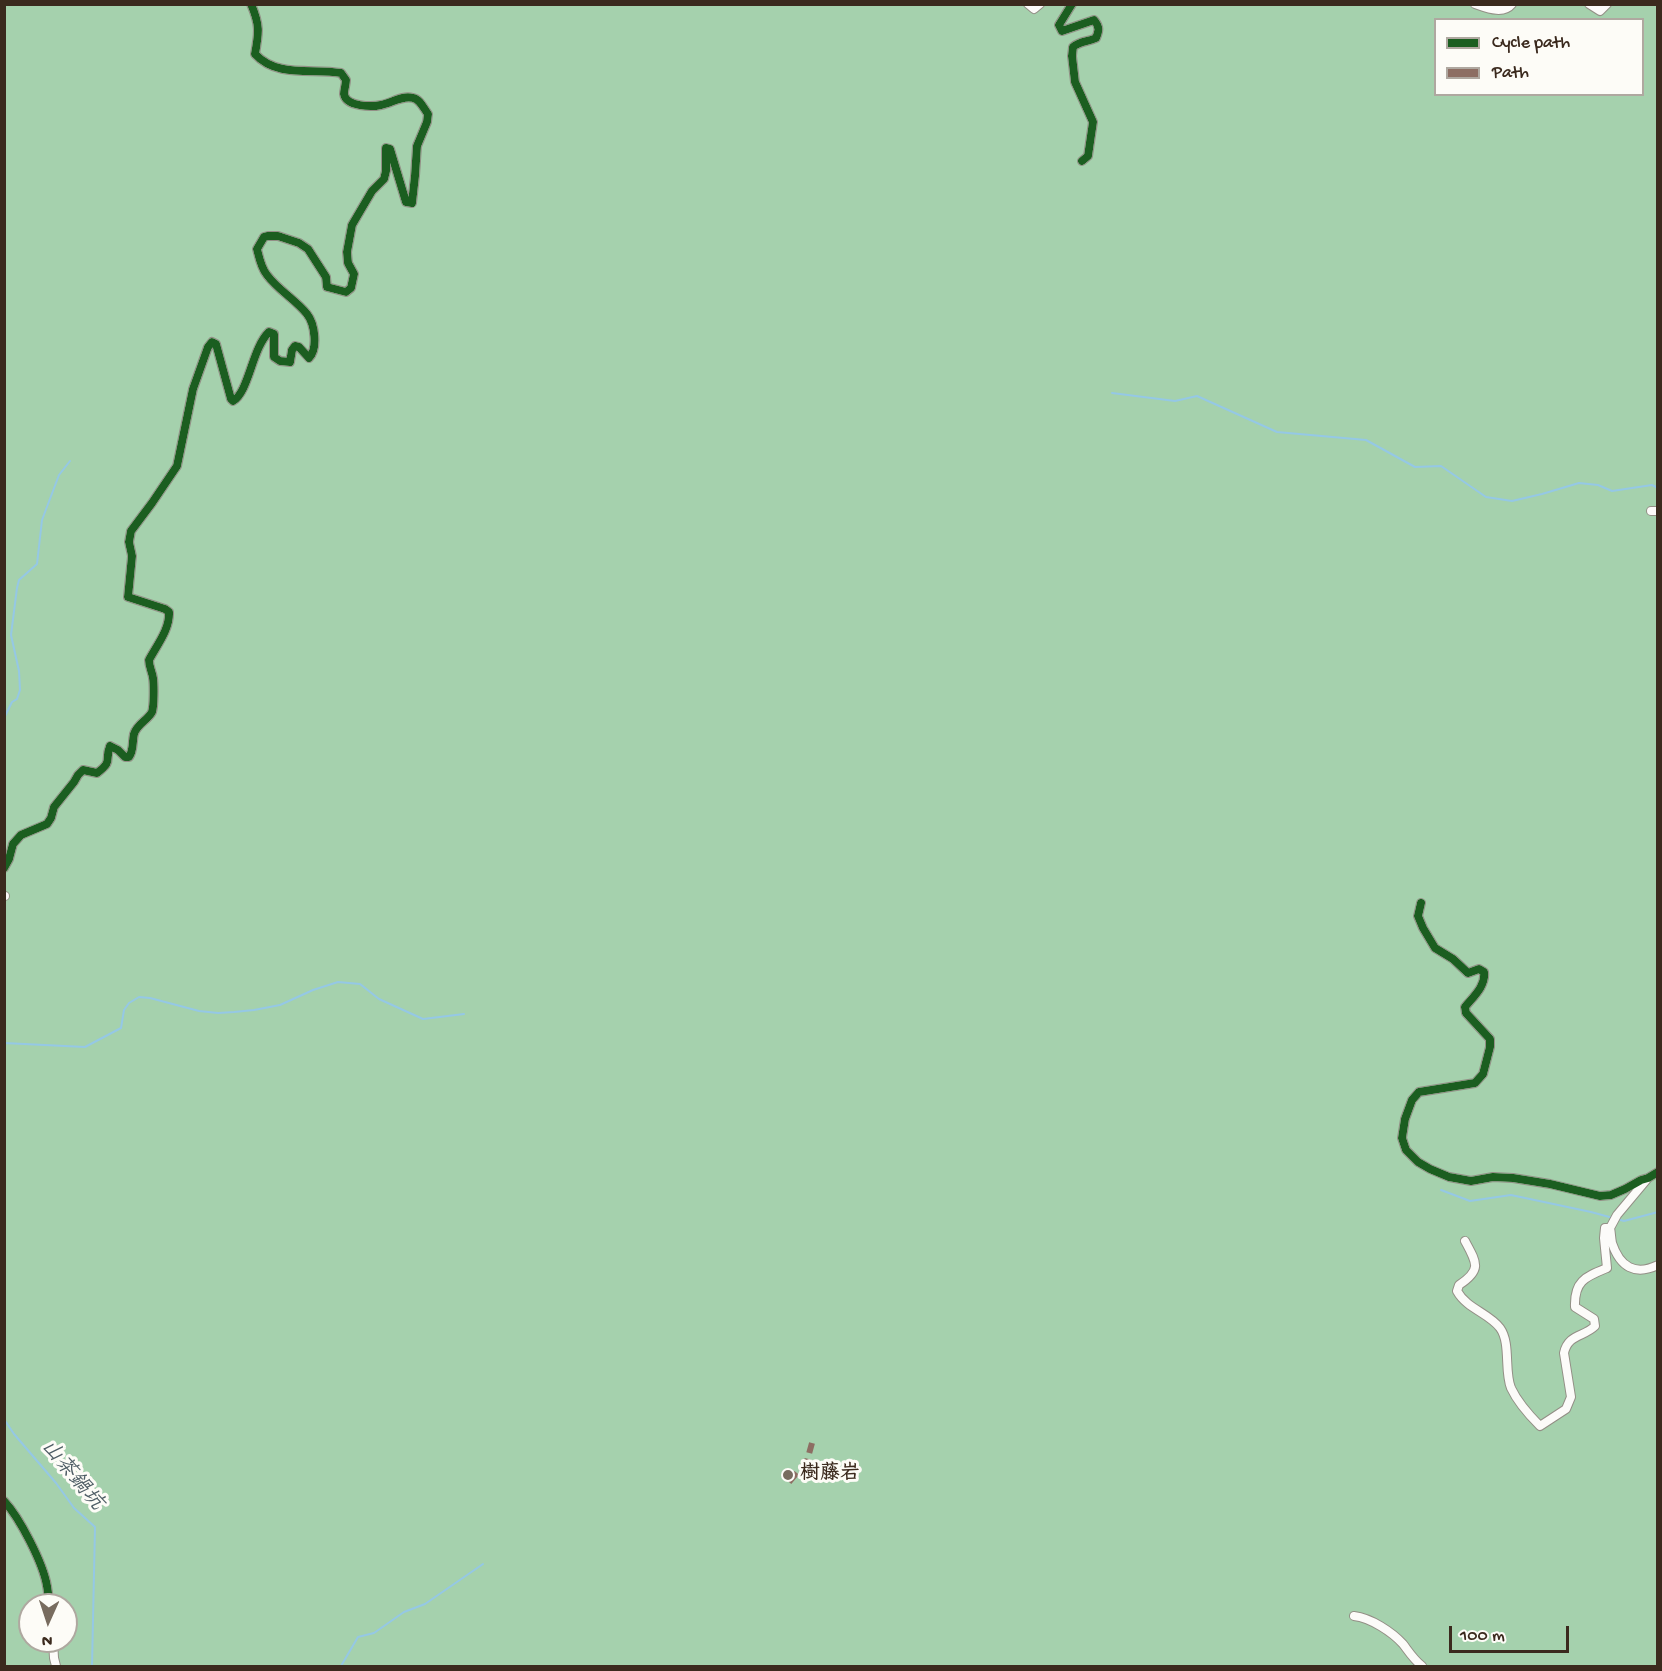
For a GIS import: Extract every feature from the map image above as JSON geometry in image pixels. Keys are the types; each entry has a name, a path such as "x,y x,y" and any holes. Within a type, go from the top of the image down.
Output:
{"street":[{"path":"4,868 13,844 21,835 47,824 54,807 78,774 83,770 97,773 107,765 110,746 125,757 129,757 132,753 134,734 151,714 153,679 149,660 167,628 169,612 128,597 132,556 129,542 131,531 177,466 193,389 208,348 212,342 216,344 233,402 242,389 261,342 269,332 274,334 274,357 280,361 290,362 295,346 299,347 306,357 312,356 315,337 308,316 266,274 261,262 257,249 264,237 278,236 299,243 308,249 326,277 327,287 346,292 351,288 354,274 348,262 347,252 352,225 372,191 384,178 386,148 390,149 406,202 412,202 417,146 428,114 418,100 411,97 400,98 381,105 353,104 344,95 346,80 341,73 277,69 262,61 255,54 258,22 250,4"},
{"path":"1028,4 1034,9 1040,4"},
{"path":"1072,4 1059,25 1062,31 1094,20 1098,24 1099,31 1096,38 1087,42 1078,42 1073,47 1075,82 1093,122 1088,156 1082,161"},
{"path":"1475,4 1498,10 1506,9 1512,4"},
{"path":"1589,4 1600,11 1606,4"},
{"path":"1420,903 1418,916 1436,948 1468,973 1479,969 1484,972 1485,979 1480,989 1465,1007 1466,1013 1490,1039 1490,1047 1483,1074 1475,1083 1419,1092 1412,1100 1405,1119 1402,1138 1406,1150 1418,1162 1449,1177 1471,1180 1493,1177 1513,1178 1600,1196 1611,1195 1626,1189 1658,1172"},
{"path":"1648,1178 1617,1215 1611,1226 1612,1243 1623,1263 1630,1268 1641,1271 1658,1265"},
{"path":"1465,1241 1476,1260 1476,1271 1459,1285 1457,1291 1462,1299 1499,1326 1504,1335 1511,1387 1526,1413 1540,1426 1566,1409 1571,1397 1565,1347 1575,1336 1589,1332 1595,1326 1594,1319 1575,1307 1574,1294 1581,1281 1607,1268 1604,1238 1605,1228 1611,1226"},
{"path":"4,1500 14,1512 35,1552 47,1584 48,1593"},
{"path":"1354,1616 1361,1617 1384,1629 1401,1642 1422,1666"}],"green space":[{"path":"5,5 1657,5 1657,1666 5,1666"}],"waterway":[{"path":"1112,393 1175,401 1197,396 1277,432 1366,440 1415,467 1441,466 1486,497 1512,501 1579,483 1598,485 1612,491 1652,485 1658,488"},
{"path":"4,718 12,702 17,699 20,690 19,671 11,635 19,580 37,564 42,520 59,475 70,461"},
{"path":"4,1043 85,1047 121,1028 124,1010 129,1003 139,997 199,1011 234,1012 280,1005 338,982 360,984 379,999 423,1019 464,1014"},
{"path":"1441,1190 1470,1201 1511,1195 1624,1221 1658,1212"},
{"name":"山茶鍋坑","path":"4,1419 74,1508 95,1527 92,1666"},
{"path":"341,1666 358,1637 374,1633 404,1612 425,1604 483,1564"}],"marked path":[{"path":"789,1482 807,1461 812,1443"}],"cycle path":[{"path":"4,868 13,844 21,835 47,824 54,807 78,775 83,770 97,773 105,765 110,746 125,757 129,757 135,731 152,712 153,676 149,660 165,631 169,612 128,597 132,556 129,542 131,531 177,466 193,389 208,347 212,342 216,344 233,401 243,389 258,348 269,332 274,334 274,357 280,361 290,362 295,346 299,347 309,358 312,354 314,336 310,318 271,280 262,266 257,249 264,237 278,236 299,243 308,249 326,277 327,287 346,292 351,288 354,274 348,263 347,252 352,225 372,191 384,179 386,148 390,149 406,202 412,203 417,146 428,114 420,102 409,97 377,106 354,104 344,94 346,80 341,73 295,71 264,62 255,54 258,29 251,4"},
{"path":"1072,4 1059,25 1062,31 1094,20 1098,29 1096,38 1073,47 1075,82 1093,122 1088,156 1082,161"},
{"path":"1421,903 1418,916 1435,948 1453,959 1468,973 1479,969 1484,972 1481,987 1465,1007 1466,1013 1490,1039 1490,1047 1483,1074 1475,1083 1419,1092 1412,1100 1405,1119 1402,1138 1406,1150 1418,1162 1449,1177 1471,1181 1493,1177 1513,1178 1600,1196 1611,1195 1658,1172"},
{"path":"4,1501 24,1529 36,1553 45,1576 48,1593"}],"place":[{"name":"樹藤岩","path":"788,1475"}]}
